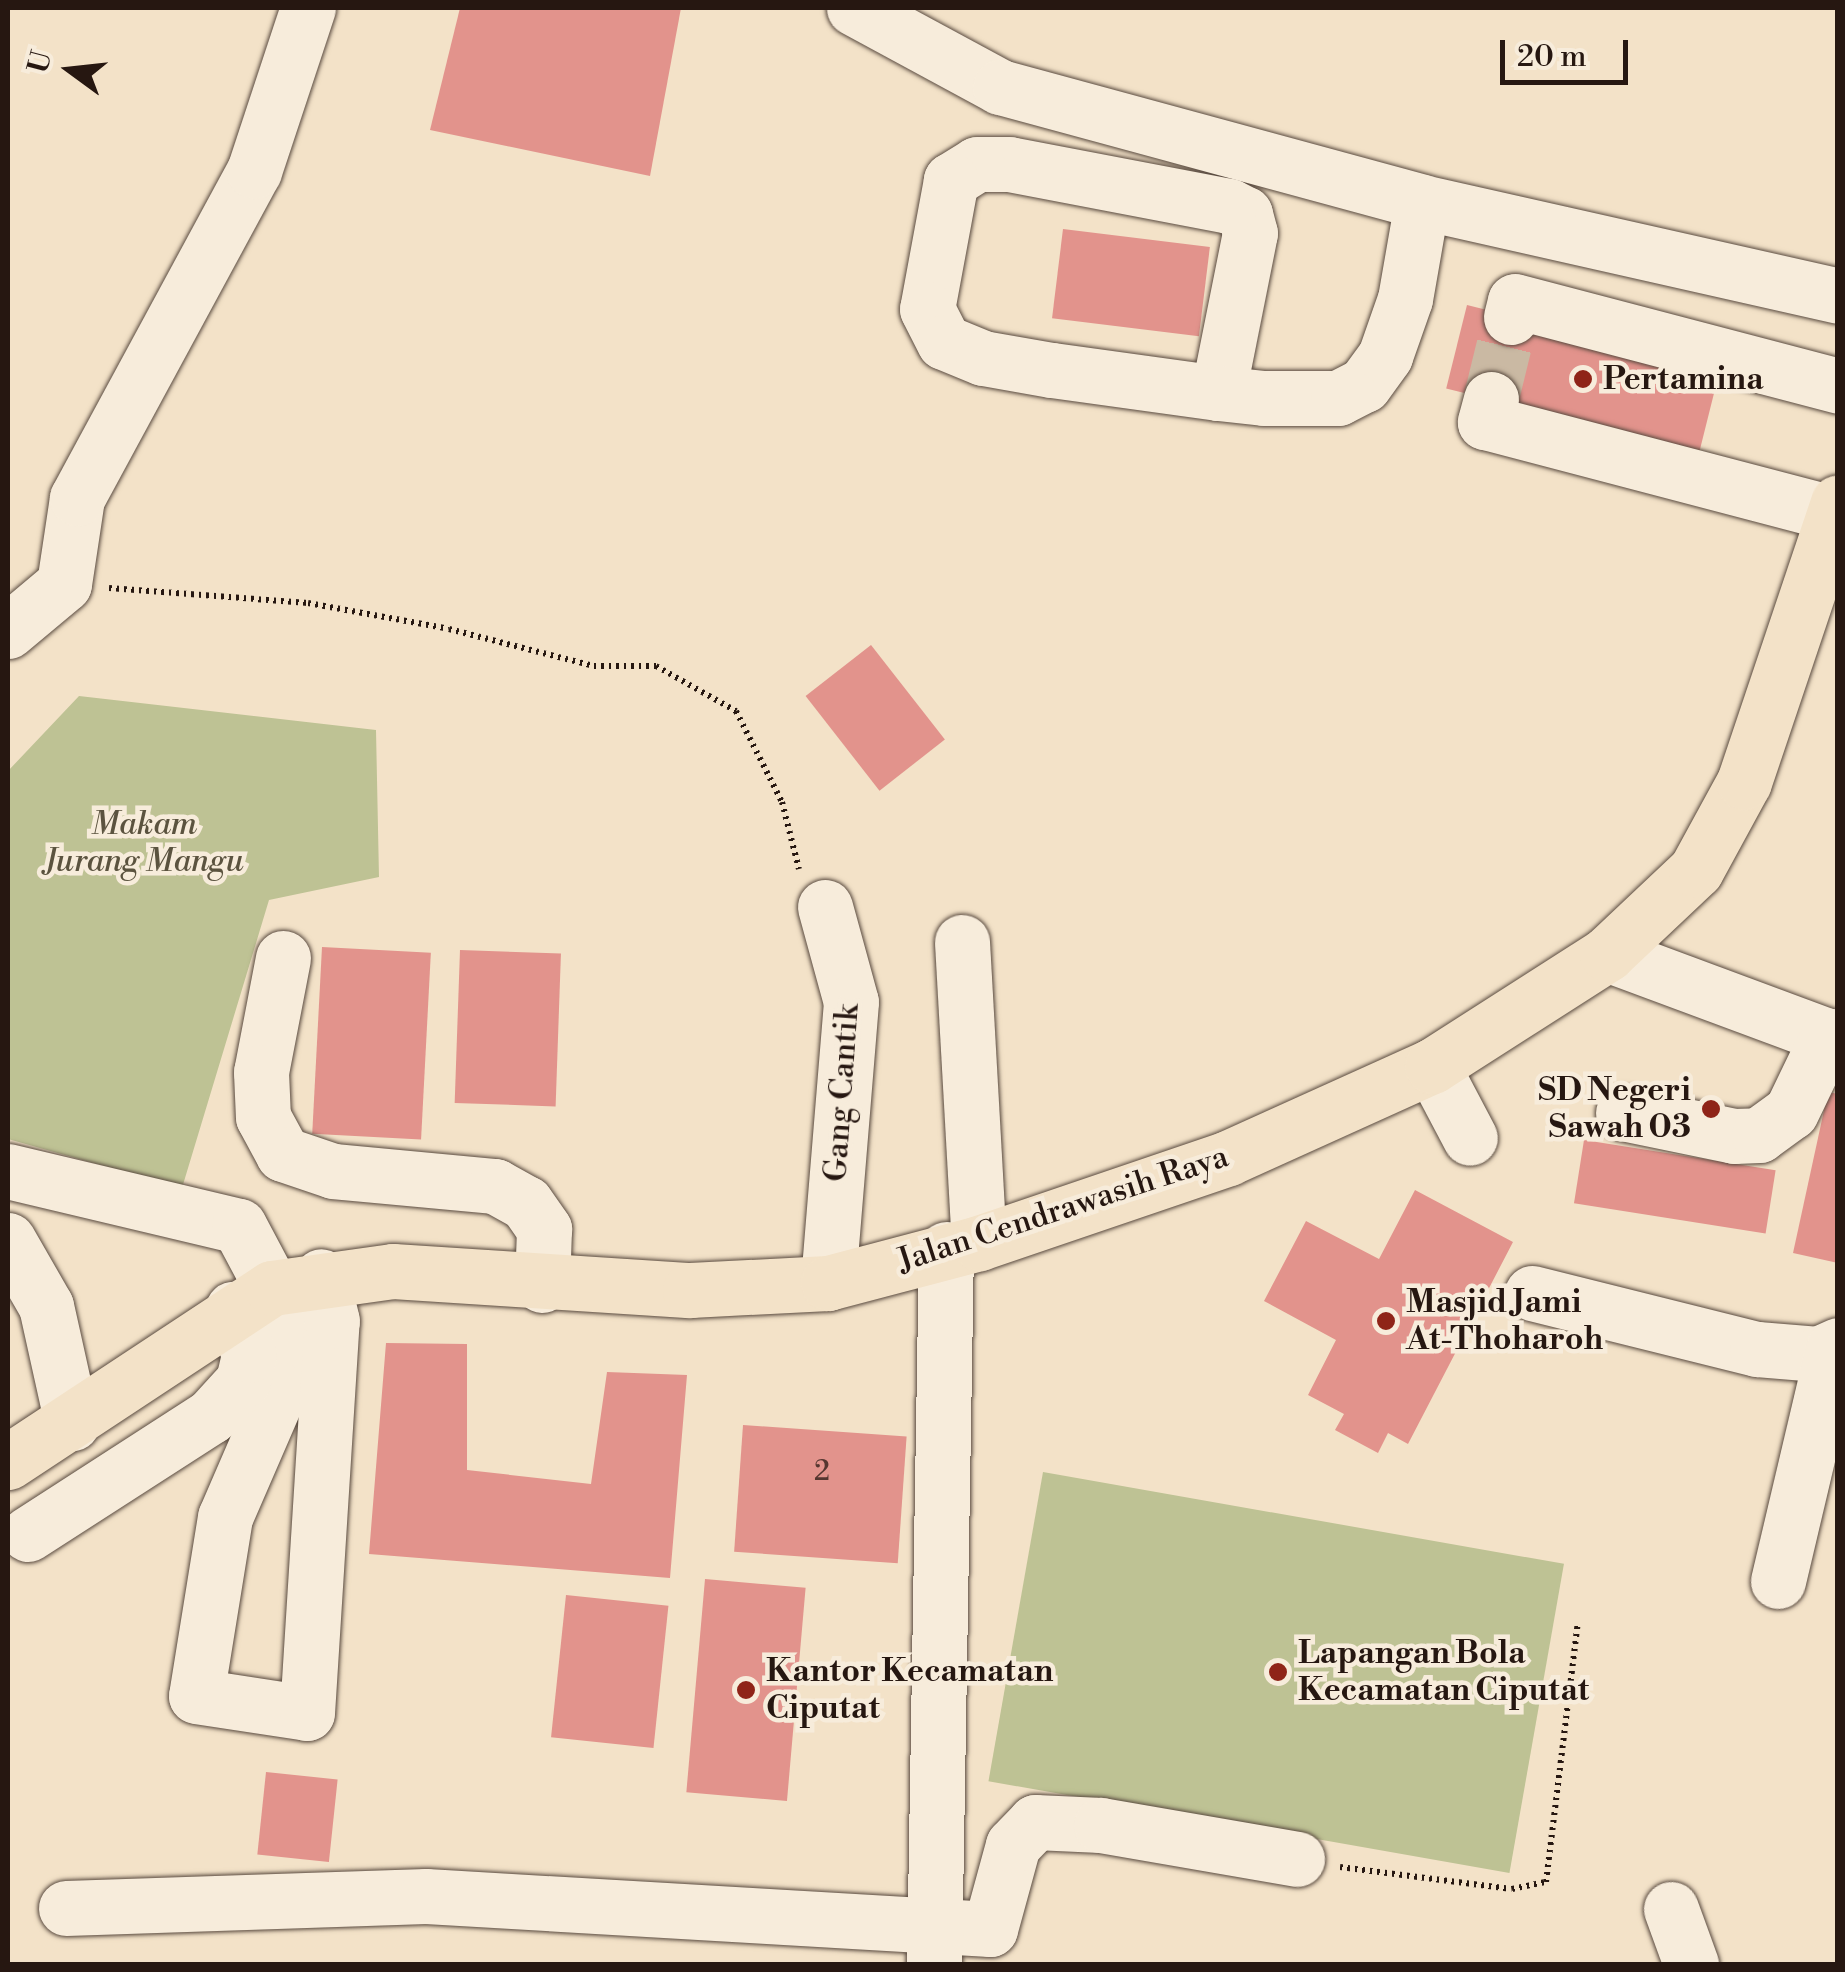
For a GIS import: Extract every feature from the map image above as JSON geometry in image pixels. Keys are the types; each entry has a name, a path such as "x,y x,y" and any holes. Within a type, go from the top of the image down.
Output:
{"main road":[{"name":"Jalan Cendrawasih Raya","path":"275,1291 393,1271 542,1286 690,1290 828,1283 962,1246 1228,1158 1432,1066 1607,954 1696,870 1744,782 1834,520"},
{"path":"8,1462 275,1291"}],"street":[{"path":"8,630 64,584 77,498 254,171 308,8"},
{"path":"856,8 977,77 1422,202 1838,296"},
{"path":"1218,393 1250,233 1245,214 1229,206 1009,164 977,164 951,180 927,309 944,342 983,358 1218,393 1338,398 1364,385 1384,356 1405,299 1422,202"},
{"path":"1511,316 1515,302 1838,386"},
{"path":"1490,400 1486,422 1834,520"},
{"name":"Gang Cantik","path":"825,907 851,1002 828,1283"},
{"path":"935,1944 962,1246 962,942"},
{"path":"1607,954 1833,1037 1791,1112 1759,1135 1734,1136 1623,1113"},
{"path":"283,958 262,1072 263,1117 283,1154 333,1171 495,1186 526,1203 544,1229 542,1286"},
{"path":"1432,1066 1470,1138"},
{"path":"8,1171 238,1226 275,1291 332,1321 304,1391 226,1516 196,1696 307,1713 304,1391"},
{"path":"8,1240 46,1306 72,1423"},
{"path":"28,1534 211,1416 243,1380 275,1291"},
{"path":"1532,1293 1757,1349 1818,1354 1835,1347"},
{"path":"1778,1581 1835,1347"},
{"path":"66,1908 426,1896 935,1944 990,1928 1013,1845 1035,1822 1100,1825 1298,1859"},
{"path":"1671,1909 1691,1964"}],"path":[{"path":"64,584 308,603 450,629 594,666 656,666 736,712 782,802 802,881 825,907"},
{"path":"1298,1859 1512,1890 1546,1882 1578,1624"}],"green space":[{"name":"Makam Jurang Mangu","path":"79,696 376,730 379,877 269,900 182,1188 8,1139 8,771"},
{"name":"Lapangan Bola Kecamatan Ciputat","path":"1043,1472 1564,1564 1509,1873 988,1781"}],"building":[{"path":"460,8 681,8 650,176 430,130"},
{"path":"1063,229 1210,247 1199,336 1052,318"},
{"name":"Pertamina","path":"1467,305 1720,368 1699,452 1446,388"},
{"path":"871,645 945,740 879,791 806,696"},
{"path":"322,947 431,953 421,1139 312,1134"},
{"path":"460,950 561,954 556,1106 455,1103"},
{"path":"1828,1092 1838,1094 1838,1263 1793,1253"},
{"path":"1584,1140 1776,1170 1766,1234 1574,1203"},
{"name":"Masjid Jami At-Thoharoh","path":"1415,1190 1513,1242 1408,1444 1388,1433 1378,1453 1335,1430 1344,1414 1308,1395 1336,1340 1264,1301 1306,1221 1379,1259"},
{"path":"386,1343 467,1344 467,1470 591,1484 607,1372 687,1375 670,1578 369,1554"},
{"path":"743,1425 907,1436 898,1563 734,1552"},
{"name":"Kantor Kecamatan Ciputat","path":"705,1579 806,1588 787,1801 686,1792"},
{"path":"566,1595 668,1606 653,1748 551,1737"},
{"path":"266,1772 338,1780 329,1862 257,1855"}],"tunnel":[{"path":"1491,399 1511,317"}],"place":[{"name":"Pertamina","path":"1583,379"},
{"name":"SD Negeri Sawah 03","path":"1711,1109"},
{"name":"Masjid Jami At-Thoharoh","path":"1386,1321"},
{"name":"Lapangan Bola Kecamatan Ciputat","path":"1278,1672"},
{"name":"Kantor Kecamatan Ciputat","path":"746,1690"}]}
